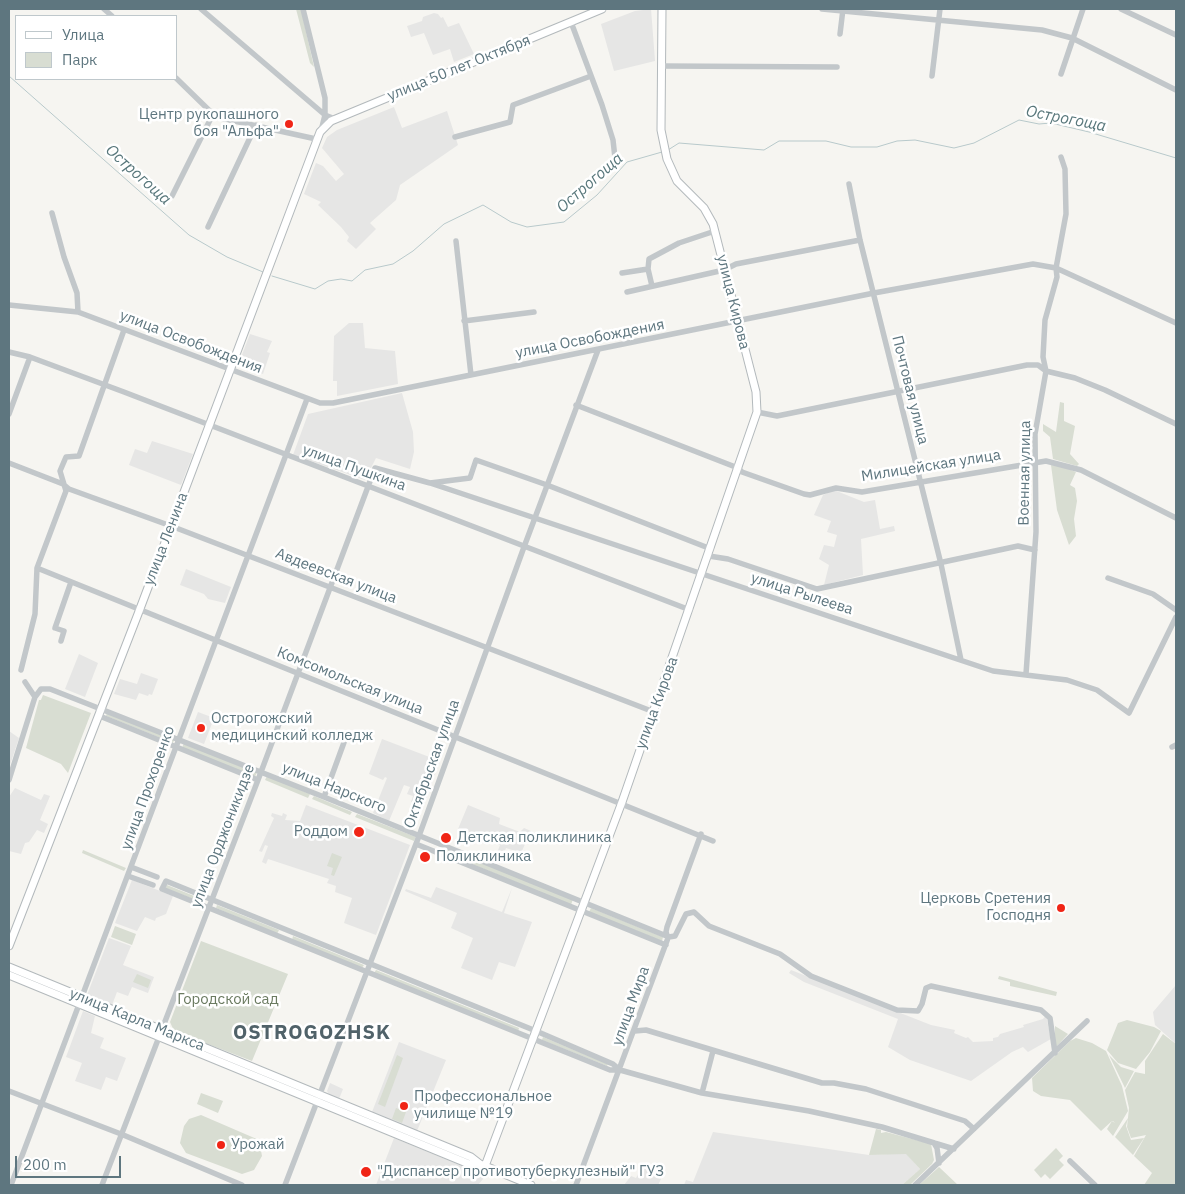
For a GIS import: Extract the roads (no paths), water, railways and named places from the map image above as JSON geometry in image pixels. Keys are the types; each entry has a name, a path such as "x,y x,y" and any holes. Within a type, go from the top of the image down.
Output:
{"main road":[{"name":"улица 50 лет Октября","path":"318,136 331,121 602,9"},
{"name":"улица Кирова","path":"483,1165 533,1039 622,802 758,412 756,392 715,230 704,208 677,181 667,159 663,142 661,117 662,9"},
{"name":"улица Ленина","path":"9,946 99,710 140,609 318,136"},
{"name":"улица Карла Маркса","path":"9,967 266,1073 320,1099 468,1164 483,1165 531,1185"},
{"name":"улица Карла Маркса","path":"9,976 263,1080 320,1099"},
{"path":"263,1080 266,1073"}],"street":[{"path":"201,9 331,121"},
{"path":"178,80 220,118 318,136 324,115 325,98 304,9"},
{"path":"822,9 1042,30 1072,38 1176,90"},
{"path":"932,76 940,9"},
{"path":"1061,74 1083,9"},
{"path":"1121,9 1176,35"},
{"path":"840,34 843,10"},
{"path":"571,22 613,140 615,158"},
{"path":"662,66 837,67"},
{"path":"456,137 510,122 512,105 591,76"},
{"path":"172,196 214,114"},
{"path":"208,227 256,125"},
{"name":"Военная улица","path":"1026,674 1035,550 1035,434 1046,371 1043,357 1045,320 1057,277 1056,268 1066,214 1065,170 1061,157"},
{"name":"Почтовая улица","path":"849,184 860,240 921,483 961,660"},
{"path":"52,213 64,257 77,293 78,312"},
{"path":"652,286 648,269 649,259 679,243 715,230"},
{"path":"627,292 724,270 752,261 860,240"},
{"path":"456,241 470,376"},
{"name":"улица Освобождения","path":"9,305 78,312 320,403 333,403 874,293 1033,264 1056,268 1176,324"},
{"path":"622,273 648,269"},
{"path":"464,321 534,312"},
{"path":"21,670 35,614 38,568 66,491 60,475 62,466 68,455 79,456 124,330"},
{"name":"Октябрьская улица","path":"285,1185 320,1099 420,836 487,646 598,350"},
{"name":"улица Пушкина","path":"9,352 30,358 209,427 368,485 690,610"},
{"path":"9,414 30,358"},
{"path":"758,412 777,416 1027,365 1038,366 1046,371 1076,378 1176,424"},
{"name":"улица Прохоренко","path":"11,1185 307,399"},
{"name":"Милицейская улица","path":"576,405 738,468 742,472 810,495 836,488 862,492 1046,460 1081,470 1176,518"},
{"path":"430,484 470,478 476,460 547,485 728,559 817,589 875,575 902,572 1018,546 1035,550"},
{"name":"Авдеевская улица","path":"9,463 63,484 69,489 77,490 487,646 654,712"},
{"name":"улица Орджоникидзе","path":"102,1185 258,780 368,485 374,470 377,468"},
{"name":"улица Рылеева","path":"377,468 993,671 1067,680 1097,690 1129,713 1176,617"},
{"name":"Комсомольская улица","path":"38,568 297,674 622,802 713,840"},
{"path":"1108,578 1153,594 1176,610"},
{"path":"60,641 64,631 56,628 71,582"},
{"path":"9,780 35,696 26,682"},
{"name":"улица Нарского","path":"35,696 41,689 50,689 99,710 105,710 324,797 669,937"},
{"name":"улица Нарского","path":"99,710 102,717 258,780"},
{"path":"324,797 346,737"},
{"name":"улица Мира","path":"576,1185 669,937 666,932 667,927 701,834"},
{"path":"416,844 666,944"},
{"path":"132,867 157,877"},
{"path":"128,876 153,886"},
{"path":"620,1070 613,1064 536,1031 371,966 166,881 162,889 610,1070 620,1070 702,1093 809,1111 882,1127 954,1149"},
{"path":"669,937 676,936 686,914 694,912 709,926 780,954 811,976 897,1010 918,1011 926,988 931,986 1041,1010 1050,1018 1055,1053"},
{"path":"282,937 285,931"},
{"path":"915,1185 1087,1021"},
{"path":"635,1031 646,1030 794,1076 822,1083 834,1083 866,1089 965,1121 974,1129"},
{"path":"702,1093 713,1050"},
{"path":"9,1091 121,1134 242,1185"},
{"path":"934,1143 937,1148 939,1163"},
{"path":"1070,1161 1095,1185"}],"waterway":[{"name":"Острогоща","path":"9,76 189,235 227,257 263,272"},
{"name":"Острогоща","path":"668,150 679,143 764,150 779,141 826,141 851,147 877,147 897,141 915,140 954,148 974,143 1019,120 1039,124 1051,123 1089,132 1176,158"},
{"name":"Острогоща","path":"272,276 315,289 328,281 341,279 352,281 365,270 393,264 413,251 444,224 483,205 511,222 527,227 564,222 597,195 627,162 662,152"}],"place":[{"name":"Центр рукопашного боя \"Альфа\"","path":"289,124"},
{"name":"Острогожский медицинский колледж","path":"201,728"},
{"name":"Роддом","path":"359,832"},
{"name":"Детская поликлиника","path":"446,838"},
{"name":"Поликлиника","path":"425,857"},
{"name":"Церковь Сретения Господня","path":"1061,908"},
{"name":"Профессиональное училище №19","path":"404,1106"},
{"name":"Урожай","path":"221,1145"},
{"name":"\"Диспансер противотуберкулезный\" ГУЗ","path":"366,1172"}],"district":[{"name":"OSTROGOZHSK","path":"312,1033"}],"park label":[{"name":"Городской сад","path":"228,1000"}]}
